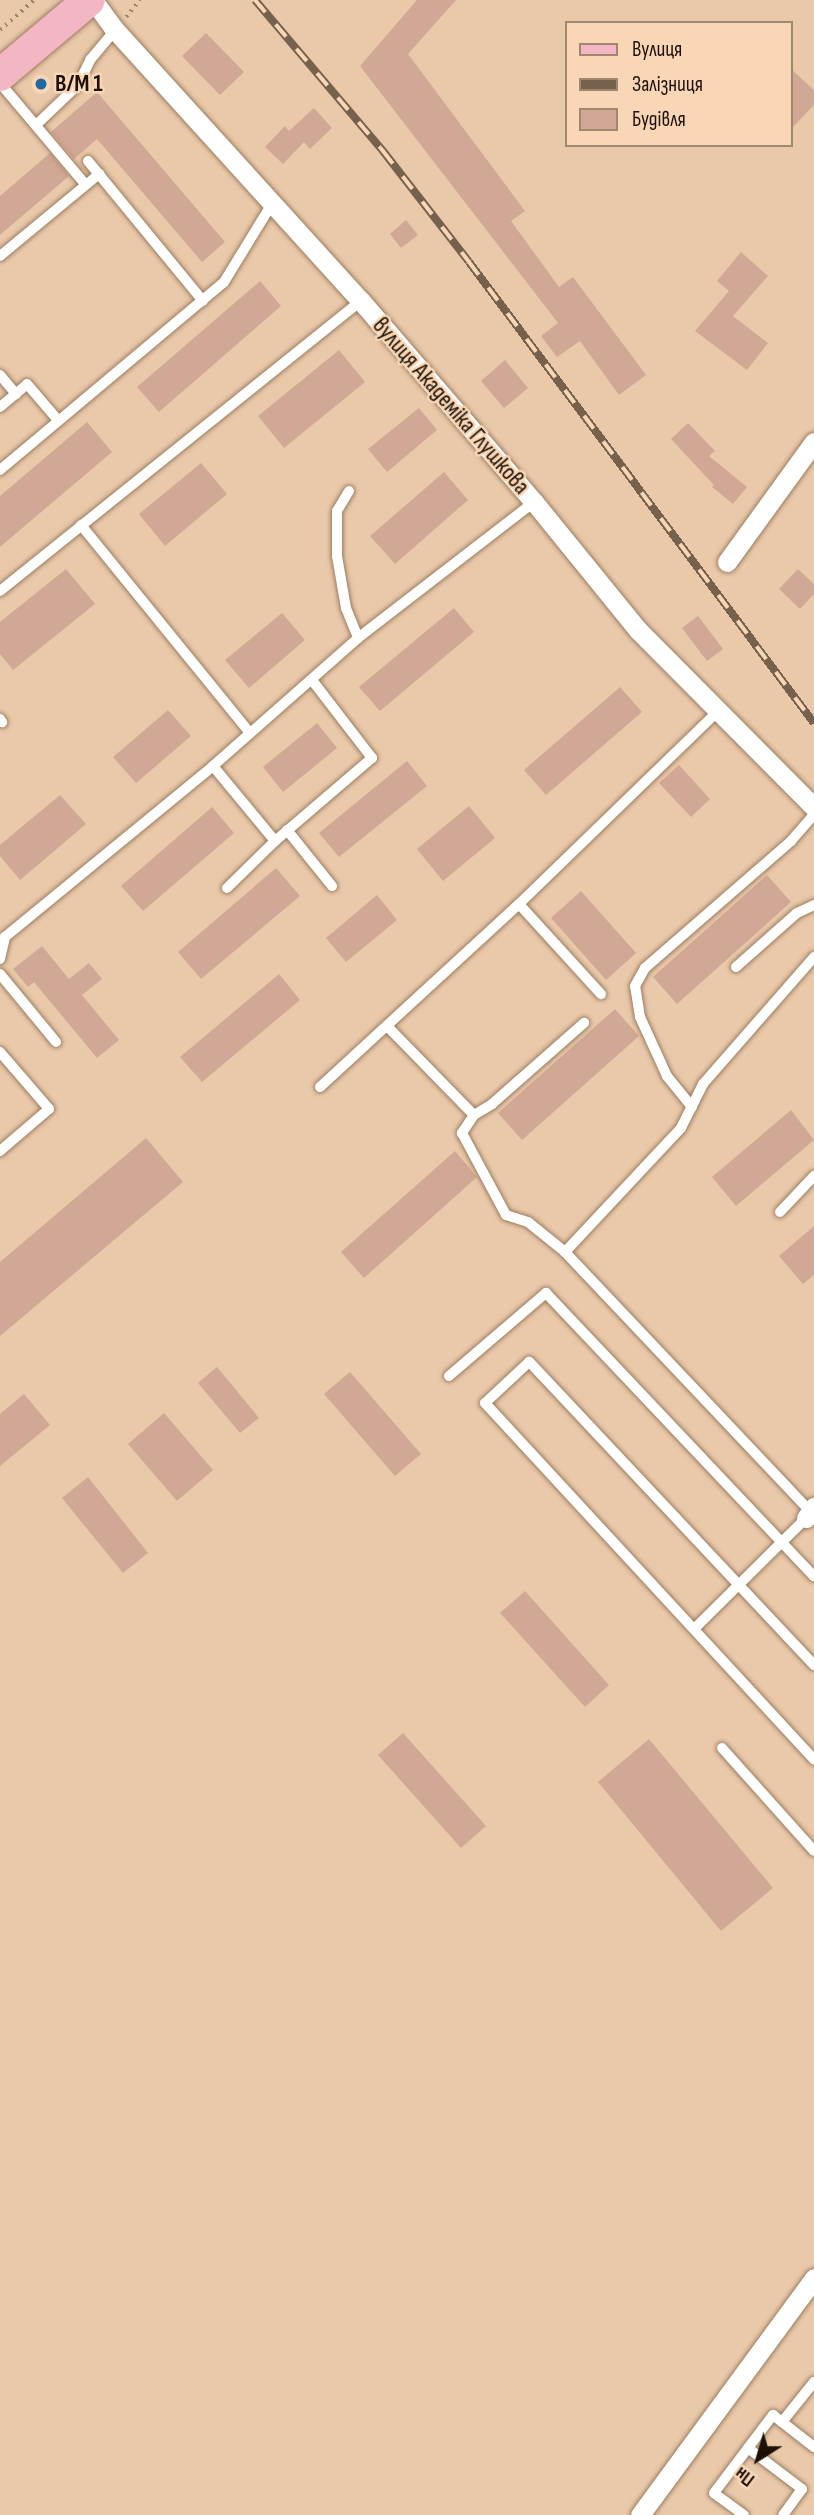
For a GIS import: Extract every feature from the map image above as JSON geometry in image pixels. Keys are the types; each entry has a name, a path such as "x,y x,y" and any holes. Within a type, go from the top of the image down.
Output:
{"main road":[{"path":"0,75 91,0"}],"street":[{"name":"вулиця Академіка Глушкова","path":"91,0 115,30 361,301 534,502 638,631 814,807"},
{"path":"727,562 814,442"},
{"path":"640,2515 814,2278"}],"lane":[{"path":"36,125 78,85 90,60 115,30"},
{"path":"0,83 86,185"},
{"path":"88,162 203,301"},
{"path":"0,256 99,174"},
{"path":"0,470 224,282 273,201"},
{"path":"0,591 361,301"},
{"path":"0,375 16,394"},
{"path":"0,407 27,384 58,420"},
{"path":"349,491 337,511 337,556 346,608 359,638"},
{"path":"0,959 5,937 213,765 359,638 534,502"},
{"path":"81,525 250,733"},
{"path":"228,888 287,830 372,758 312,680"},
{"path":"320,1087 519,904 718,711"},
{"path":"213,765 275,841"},
{"path":"692,1107 667,1076 640,1017 635,986 645,968 791,841 814,815"},
{"path":"287,830 332,886"},
{"path":"519,904 601,994"},
{"path":"736,967 797,912 814,905"},
{"path":"565,1252 681,1128 703,1084 814,957"},
{"path":"0,974 56,1042"},
{"path":"584,1023 492,1104 474,1115 462,1133 506,1215 528,1222 565,1252 811,1513 694,1629"},
{"path":"387,1026 474,1115"},
{"path":"0,1052 49,1109 0,1151"},
{"path":"780,1212 814,1177"},
{"path":"449,1376 546,1293 814,1576"},
{"path":"814,1665 529,1362 485,1403 814,1759"},
{"path":"722,1748 814,1851"},
{"path":"782,2422 814,2382"},
{"path":"744,2515 714,2493 773,2415 814,2447"},
{"path":"748,2448 802,2489 783,2515"}],"path":[{"path":"0,30 34,0"}],"building":[{"path":"417,0 456,0 408,54 525,211 511,221 559,287 573,277 646,375 619,395 580,341 557,357 541,336 558,323 360,66"},
{"path":"206,33 244,72 220,95 182,56"},
{"path":"793,71 814,90 814,105 793,127"},
{"path":"97,92 225,242 202,262 97,139 74,159 51,132"},
{"path":"314,108 332,128 310,149 304,142 283,164 265,147 285,126 289,131"},
{"path":"50,153 69,176 0,235 0,196"},
{"path":"406,220 418,235 401,248 390,234"},
{"path":"741,252 768,276 733,316 768,343 747,370 695,331 729,291 717,281"},
{"path":"260,281 281,306 159,412 137,387"},
{"path":"339,350 365,382 284,448 258,416"},
{"path":"505,360 528,388 504,408 481,381"},
{"path":"419,408 437,430 387,472 368,449"},
{"path":"87,422 112,452 0,547 0,496"},
{"path":"688,423 715,451 709,456 747,487 733,504 712,487 714,485 671,439"},
{"path":"201,463 227,494 165,546 139,514"},
{"path":"444,472 468,500 395,564 370,536"},
{"path":"66,569 95,604 13,670 0,654 0,622"},
{"path":"798,569 814,584 814,594 800,609 779,589"},
{"path":"454,608 474,632 380,711 359,687"},
{"path":"282,613 305,640 249,688 225,660"},
{"path":"698,616 723,649 707,661 682,628"},
{"path":"620,687 642,712 546,795 524,770"},
{"path":"168,710 191,736 136,783 113,757"},
{"path":"317,723 337,748 283,792 263,767"},
{"path":"407,761 427,786 339,857 319,833"},
{"path":"679,765 710,799 691,817 659,783"},
{"path":"60,795 86,824 20,880 0,856 0,845"},
{"path":"469,806 495,838 443,881 417,849"},
{"path":"212,807 234,833 143,911 121,886"},
{"path":"276,868 300,896 201,979 178,952"},
{"path":"767,875 791,902 677,1004 653,977"},
{"path":"581,891 636,953 606,980 551,918"},
{"path":"377,895 397,920 346,962 326,938"},
{"path":"42,946 69,979 89,963 102,979 82,995 119,1040 97,1058 34,982 28,987 13,969"},
{"path":"279,974 300,1000 202,1082 180,1057"},
{"path":"615,1009 639,1036 522,1140 498,1113"},
{"path":"791,1110 814,1140 736,1206 712,1177"},
{"path":"146,1138 183,1182 0,1336 0,1262"},
{"path":"455,1151 477,1177 364,1278 341,1252"},
{"path":"814,1226 814,1275 803,1284 779,1256"},
{"path":"217,1367 259,1418 240,1433 198,1383"},
{"path":"350,1372 421,1454 395,1476 324,1394"},
{"path":"24,1394 50,1425 0,1466 0,1414"},
{"path":"164,1413 213,1470 177,1501 128,1444"},
{"path":"88,1477 148,1553 123,1573 62,1498"},
{"path":"525,1591 609,1685 585,1707 500,1613"},
{"path":"403,1733 486,1826 461,1848 378,1755"},
{"path":"649,1739 773,1888 721,1931 598,1782"}],"railway":[{"path":"255,0 383,151 469,262 814,723"}],"place":[{"name":"В/М 1","path":"41,84"}]}
